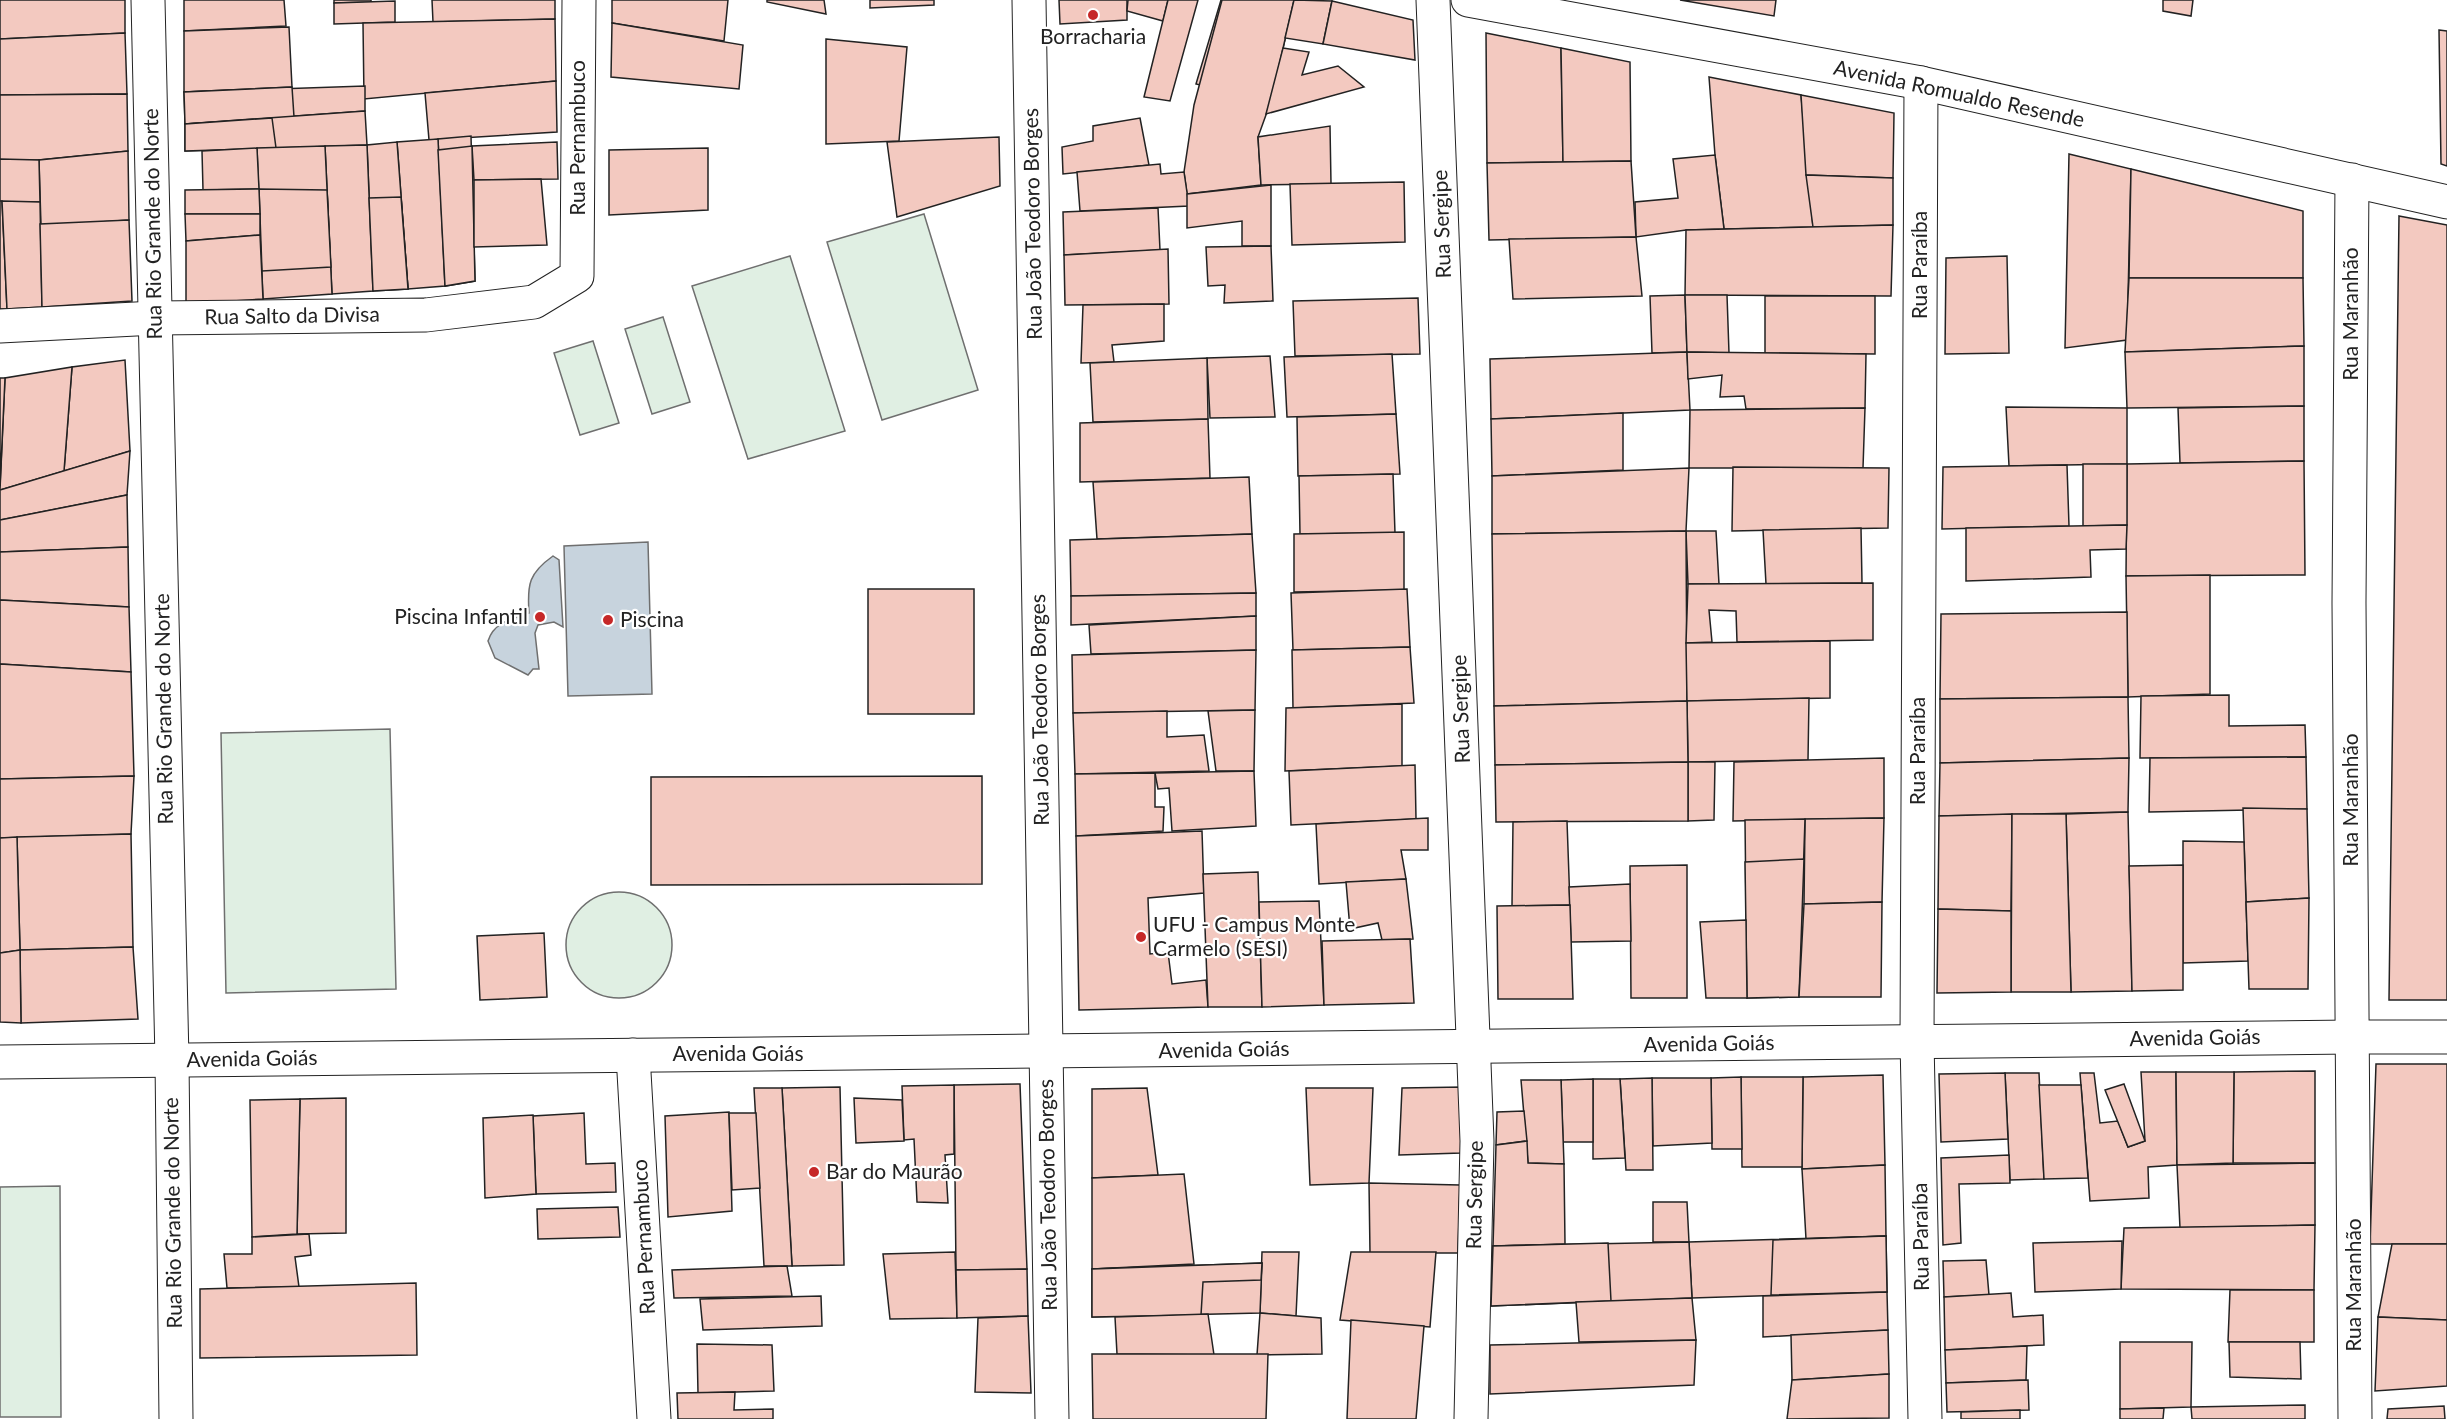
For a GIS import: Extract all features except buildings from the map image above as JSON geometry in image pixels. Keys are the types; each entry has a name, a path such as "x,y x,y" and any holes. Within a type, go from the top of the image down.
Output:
{"street":[{"name":"Rua Rio Grande do Norte","path":"148,0 171,1060 176,1419"},
{"name":"Rua Pernambuco","path":"576,276 579,0"},
{"name":"Rua João Teodoro Borges","path":"1029,0 1052,1419"},
{"name":"Rua Sergipe","path":"1433,0 1477,1141 1471,1419"},
{"name":"Avenida Romualdo Resende","path":"1468,0 1921,83 2447,202"},
{"name":"Rua Paraíba","path":"1921,83 1917,1041 1925,1419"},
{"name":"Rua Maranhão","path":"2352,180 2349,603 2355,1419"},
{"name":"Rua Salto da Divisa","path":"0,326 155,318 426,315 534,302 576,276"},
{"name":"Avenida Goiás","path":"0,1062 2447,1037"},
{"name":"Rua Pernambuco","path":"633,1054 654,1419"}],"green space":[{"path":"924,214 978,390 882,420 827,242"},
{"path":"790,256 845,431 748,459 692,286"},
{"path":"663,317 690,402 652,414 625,329"},
{"path":"593,341 619,423 580,435 554,353"},
{"path":"390,729 396,989 226,993 221,733"},
{"path":"619,892 639,896 656,908 668,925 672,945 668,965 656,982 639,994 619,998 599,994 582,982 570,965 566,945 570,925 582,908 599,896"},
{"path":"60,1186 61,1417 0,1417 0,1187"}],"shaded area":[{"name":"Piscina","path":"648,542 652,694 568,696 564,546"},
{"name":"Piscina Infantil","path":"553,556 559,560 563,627 554,622 538,625 535,633 539,669 533,669 528,675 495,658 488,641 494,629 499,625 529,613 531,580 539,568"}],"place":[{"name":"Borracharia","path":"1093,15"},
{"name":"Piscina Infantil","path":"540,617"},
{"name":"Piscina","path":"608,620"},
{"name":"UFU - Campus Monte Carmelo (SESI)","path":"1141,937"},
{"name":"Bar do Maurão","path":"814,1172"}]}
